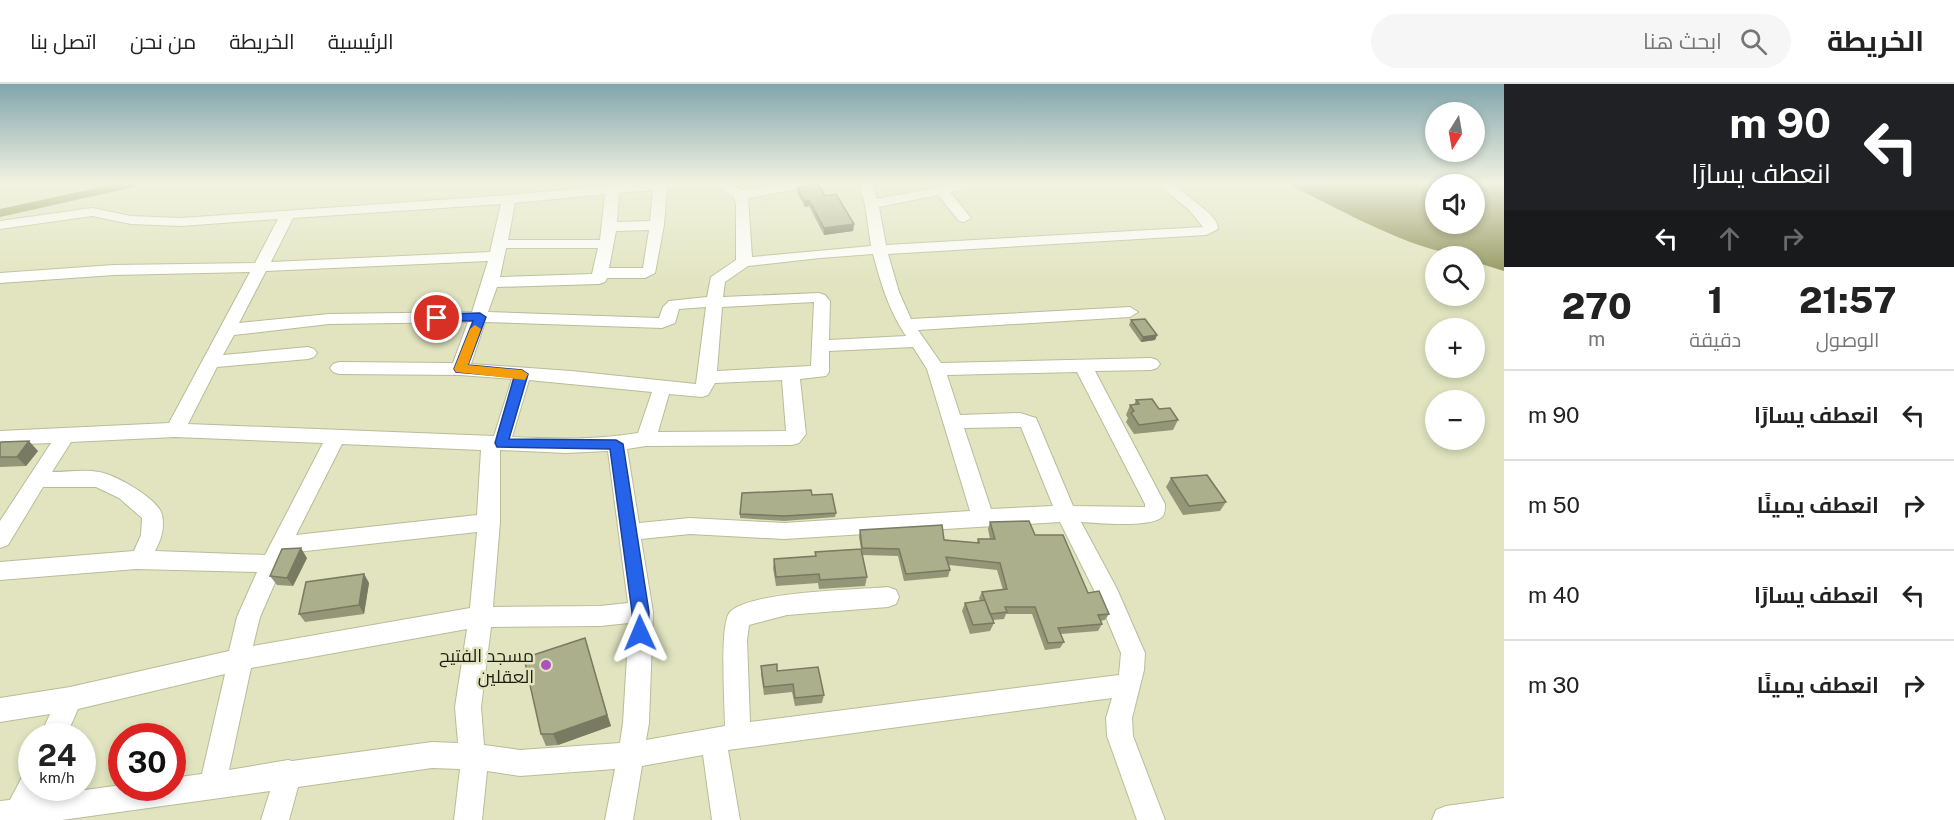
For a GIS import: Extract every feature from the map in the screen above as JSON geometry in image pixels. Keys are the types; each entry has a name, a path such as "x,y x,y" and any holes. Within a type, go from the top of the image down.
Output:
{"street":[{"path":"0,225 54,217"},
{"path":"117,217 159,222 245,217"},
{"path":"175,430 287,217"},
{"path":"460,369 480,317 499,250 505,217"},
{"path":"490,282 596,280 602,273 610,217"},
{"path":"602,273 648,272 658,217"},
{"path":"743,217 744,262"},
{"path":"874,217 879,248 891,292 906,325 936,369 983,518"},
{"path":"339,368 460,369 702,391 706,389 709,377 712,301 717,279 744,262 879,248 1206,231 1211,229 1204,217"},
{"path":"610,227 657,225"},
{"path":"0,278 114,270 262,267 608,244"},
{"path":"228,330 329,320 480,317 662,323 669,319 672,305 712,301 819,298 822,301 820,372 709,377"},
{"path":"906,325 1130,312"},
{"path":"822,346 918,341"},
{"path":"211,362 308,352"},
{"path":"936,369 1151,364"},
{"path":"630,532 690,526 784,531 1066,514 1149,515 1155,511 1155,504 1083,366"},
{"path":"468,820 474,775 468,707 485,584 496,443 522,374"},
{"path":"0,438 175,430 496,443 616,444 646,439 792,438 796,434 791,375"},
{"path":"646,439 662,388"},
{"path":"952,422 1020,420 1029,423 1066,514 1109,596 1133,653 1119,718 1120,736 1151,820"},
{"path":"0,539 66,434"},
{"path":"212,786 241,659 240,643 244,628 276,555 336,437"},
{"path":"616,444 640,612 638,695 631,755 619,820"},
{"path":"37,480 98,479 126,492 152,515 152,535 141,559"},
{"path":"0,571 73,562 276,555 489,522"},
{"path":"726,820 726,738 738,619 765,608 888,597"},
{"path":"0,710 70,699 241,659 479,617 600,616 640,612"},
{"path":"11,816 288,773 432,755 473,756 520,764 631,755 726,738 1127,685"},
{"path":"59,723 70,699"},
{"path":"275,820 288,773"},
{"path":"11,816 21,801"},
{"path":"1446,820 1504,812"}],"shaded area":[{"path":"1354,217 1425,217 1425,234 1485,234 1485,217 1504,217 1504,271 1485,265 1485,246 1425,247"}],"building":[{"path":"818,217 850,217 854,224 824,228"},
{"path":"1145,319 1157,335 1143,337 1131,320"},
{"path":"1152,399 1159,409 1170,408 1178,420 1139,425 1131,413 1134,411 1130,405 1139,404 1136,400"},
{"path":"29,441 17,457 0,457 1,442"},
{"path":"1207,475 1226,502 1189,506 1171,478"},
{"path":"811,490 812,495 832,494 836,513 784,516 740,514 742,493"},
{"path":"1029,521 1035,535 1063,535 1088,593 1099,591 1109,614 1098,615 1102,624 1058,628 1064,642 1048,643 1035,607 1005,607 1007,612 990,614 982,592 1007,589 1000,563 946,557 950,570 906,574 899,549 862,548 860,530 942,525 944,540 979,543 978,539 995,539 990,522"},
{"path":"301,548 287,578 270,576 282,549"},
{"path":"861,549 867,577 820,580 819,574 776,577 774,559 816,556 815,552"},
{"path":"364,574 359,605 299,614 306,582"},
{"path":"985,600 994,623 973,625 965,603"},
{"path":"585,638 607,715 553,734 541,734 524,658"},
{"path":"777,664 777,671 818,667 824,695 795,698 793,684 764,687 761,666"}],"slow traffic":[{"path":"475,329 460,369 522,374 521,377"}],"place":[{"name":"مسجد الفتيح العقلين","path":"546,665"}],"route":[{"path":"437,318 480,317 460,369 522,374 501,443 566,446 616,444 630,532 640,612 640,633"}]}
